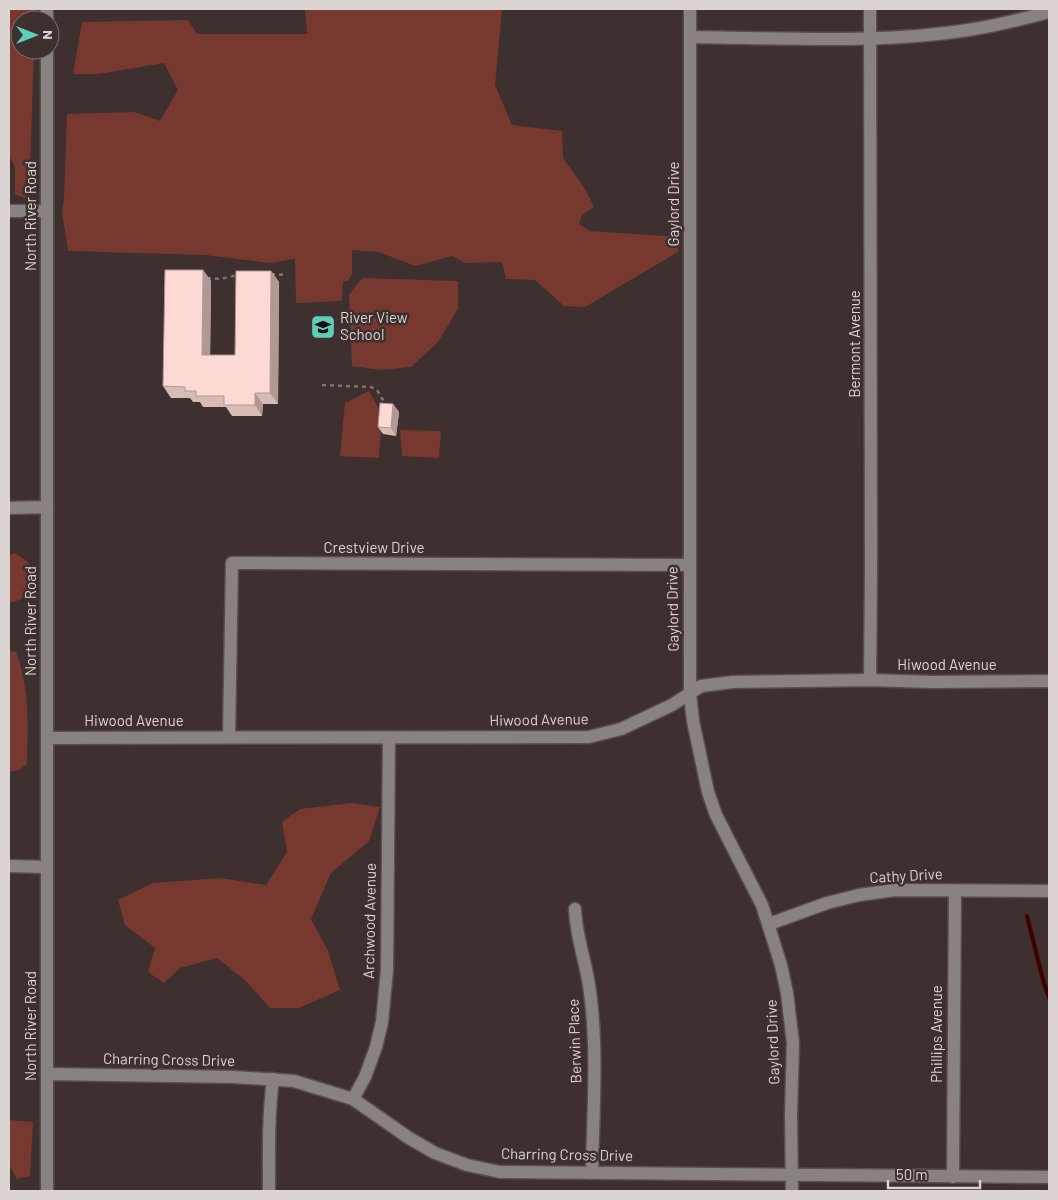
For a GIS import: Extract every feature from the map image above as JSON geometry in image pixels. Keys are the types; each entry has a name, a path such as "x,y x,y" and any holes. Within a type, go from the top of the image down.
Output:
{"street":[{"name":"Gaylord Drive","path":"690,9 690,694 693,721 708,792 716,815 750,880 769,924 787,992 792,1043 792,1191"},
{"name":"Bermont Avenue","path":"870,9 870,680"},
{"path":"691,37 870,38 968,31 1049,12"},
{"name":"North River Road","path":"47,60 47,1191"},
{"path":"9,210 47,211"},
{"path":"9,508 47,507"},
{"name":"Crestview Drive","path":"229,737 232,564 689,565"},
{"name":"Hiwood Avenue","path":"47,738 589,737 621,729 672,705 700,686 733,682 870,680 932,682 1049,681"},
{"name":"Archwood Avenue","path":"353,1099 365,1076 376,1047 382,1022 387,970 389,738"},
{"path":"9,866 47,867"},
{"name":"Cathy Drive","path":"769,924 819,905 859,895 895,890 1049,891"},
{"name":"Phillips Avenue","path":"953,1176 955,891"},
{"name":"Berwin Place","path":"575,910 590,992 594,1035 592,1173"},
{"name":"Charring Cross Drive","path":"47,1074 234,1076 294,1080 353,1099 408,1138 435,1153 467,1165 500,1172 1049,1176"},
{"path":"269,1191 270,1108 273,1079"}],"path":[{"path":"201,278 220,279 246,273"},
{"path":"262,274 287,275"},
{"path":"322,385 371,387 377,390 390,411"}],"shaded area":[{"path":"9,9 34,9 10,10 10,60 34,60 29,200 15,194 15,167 9,155"},
{"path":"305,9 502,9 495,85 512,125 562,131 563,158 585,189 594,207 582,215 579,224 590,231 679,237 678,252 585,307 564,306 535,280 506,279 502,262 465,263 452,256 415,266 379,252 352,250 352,274 348,281 343,281 342,301 296,303 295,259 270,263 205,255 68,251 62,212 67,114 134,112 160,121 178,90 164,63 98,74 73,74 82,22 188,20 197,34 307,34"},
{"path":"362,278 458,281 458,309 438,342 411,367 381,370 352,366 349,295"},
{"path":"369,391 382,415 379,458 340,456 345,403"},
{"path":"400,430 441,431 439,458 402,456"},
{"path":"14,553 26,561 32,568 34,592 9,603 9,555"},
{"path":"9,651 16,652 21,666 26,694 28,735 27,764 19,770 9,772"},
{"path":"351,803 380,807 369,841 331,873 311,919 328,951 340,990 299,1008 270,1008 245,980 217,958 180,968 164,983 148,972 155,948 125,925 118,900 153,883 220,878 266,885 287,852 282,822 300,809"},
{"path":"9,1120 33,1122 30,1176 17,1179 9,1165"}],"building":[{"path":"165,270 203,270 202,355 235,355 236,271 271,271 270,393 255,393 255,405 224,405 224,396 196,396 196,391 185,391 185,387 163,386"},
{"path":"380,403 393,404 391,428 378,427"}],"waterway":[{"path":"1027,916 1049,998"}],"place":[{"name":"River View School","path":"323,327"}]}
